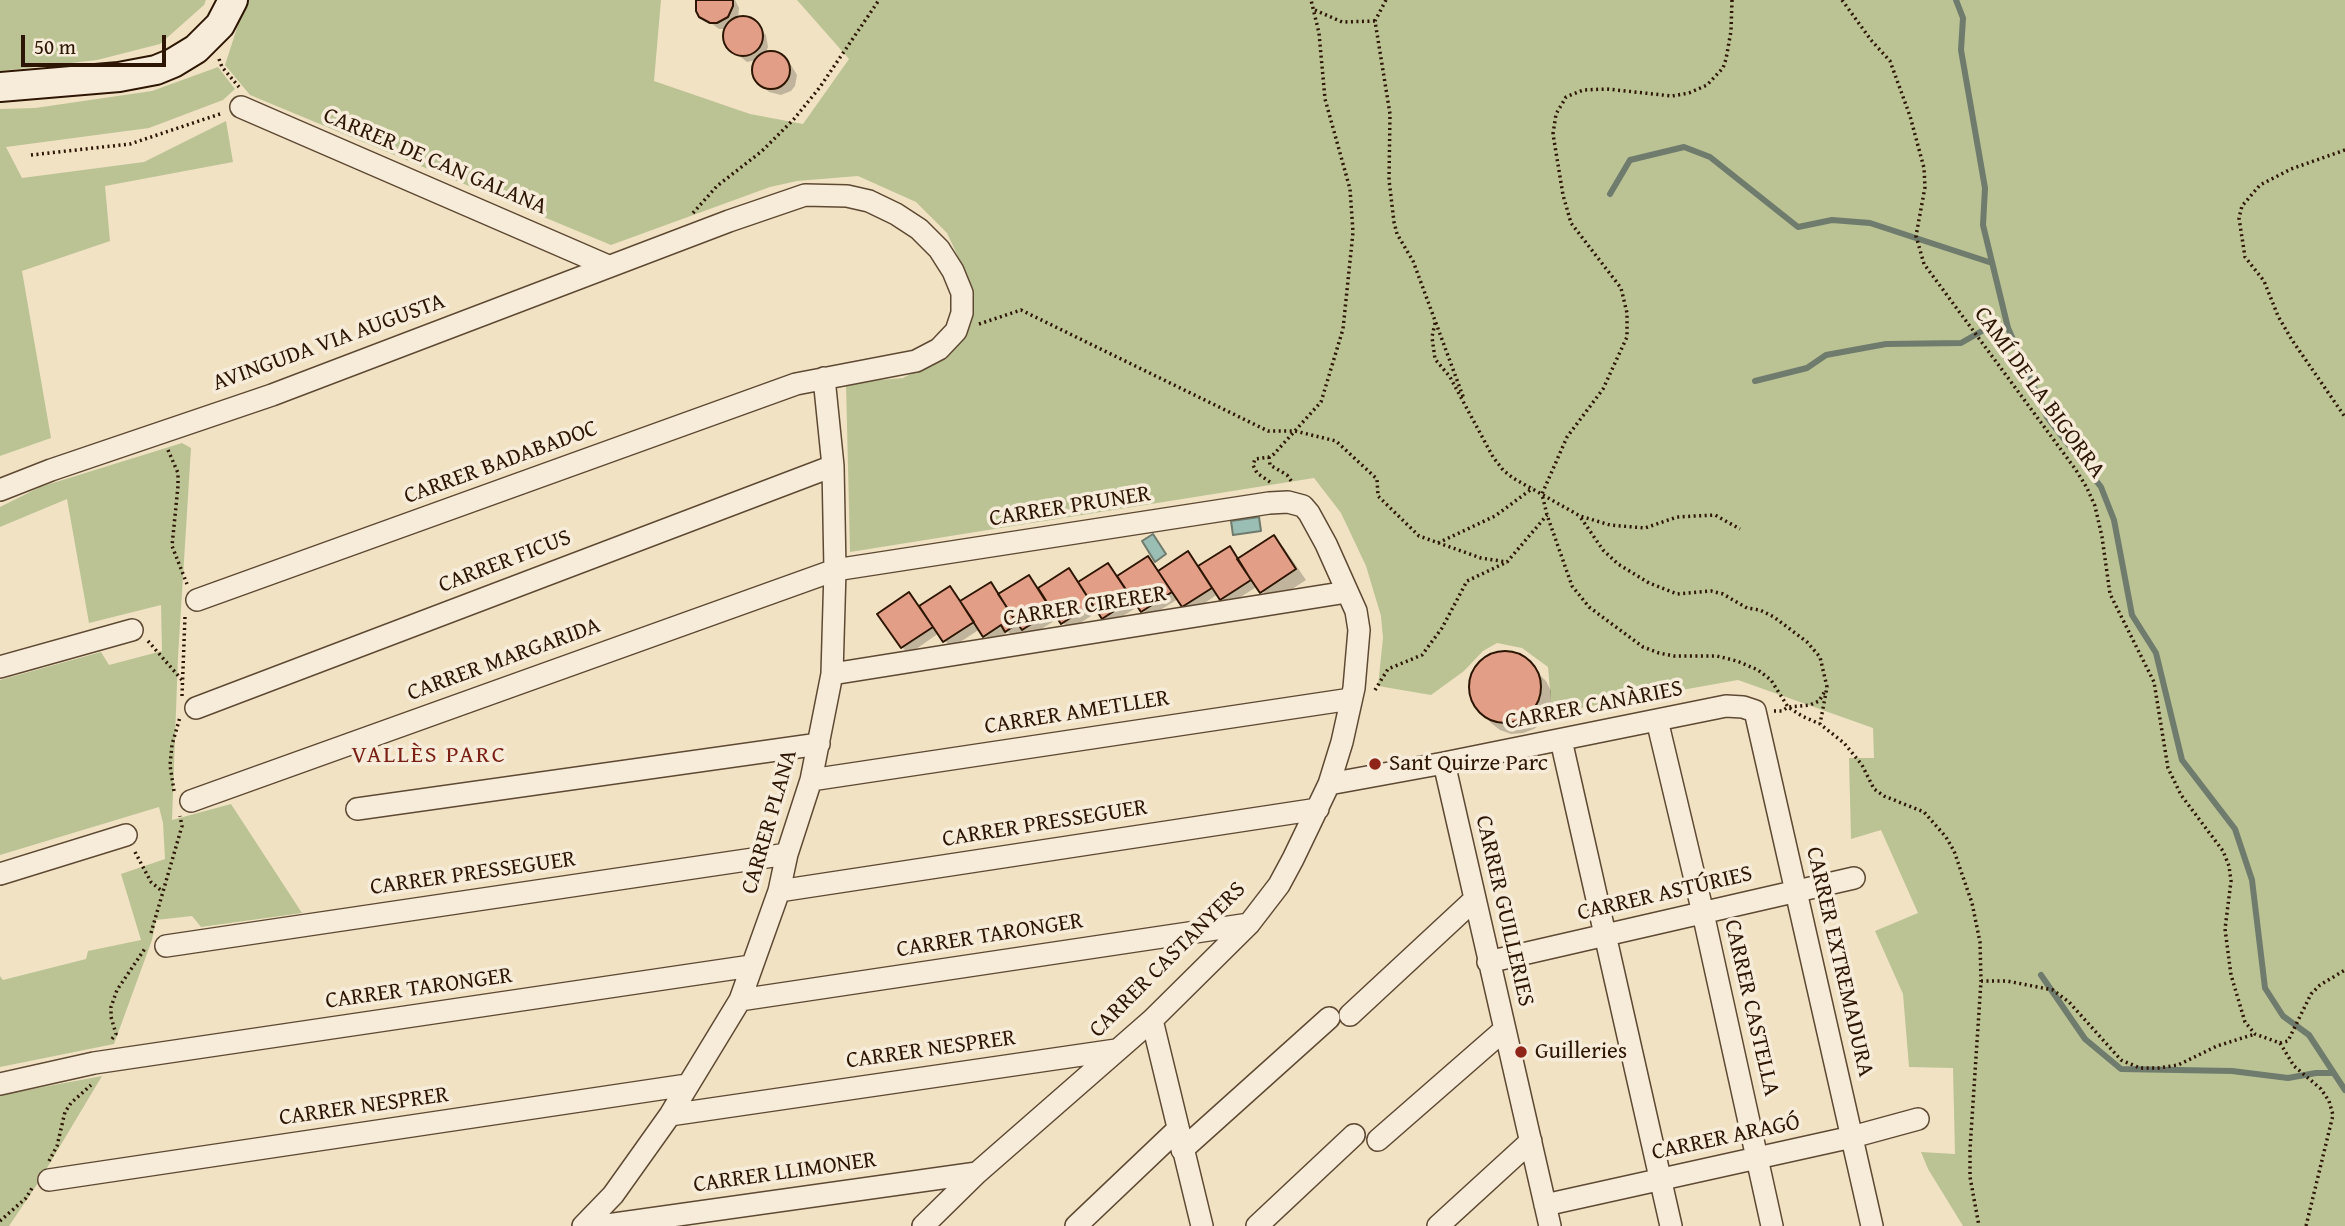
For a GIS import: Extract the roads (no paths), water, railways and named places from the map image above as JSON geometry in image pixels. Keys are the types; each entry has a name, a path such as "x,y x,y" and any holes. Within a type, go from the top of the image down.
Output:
{"main road":[{"path":"0,87 140,74 173,63 196,49 209,37 220,25 233,0"}],"street":[{"name":"CARRER DE CAN GALANA","path":"241,107 608,266"},
{"name":"AVINGUDA VIA AUGUSTA","path":"0,490 272,395 608,266 805,195 847,196 869,201 919,229 946,260 962,293 962,313 956,331"},
{"name":"CARRER BADABADOC","path":"197,600 796,384 916,360 939,349 956,331"},
{"name":"CARRER PLANA","path":"583,1226 613,1195 670,1115 740,1000 779,891 787,854 811,780 832,674 835,570 833,466 824,378"},
{"name":"CARRER FICUS","path":"196,708 833,466"},
{"name":"CARRER PRUNER","path":"835,570 1269,503 1288,502 1303,506 1309,513"},
{"name":"CARRER CASTANYERS","path":"923,1226 976,1173 1116,1049 1153,1020 1249,923 1279,885 1329,784 1353,693 1359,630 1356,611 1309,513"},
{"name":"CARRER MARGARIDA","path":"191,801 835,570"},
{"name":"CARRER CIRERER","path":"832,674 1347,592"},
{"path":"0,667 132,630"},
{"name":"CARRER AMETLLER","path":"811,780 1353,693"},
{"name":"CARRER CANÀRIES","path":"1444,763 1726,706 1743,706 1755,710"},
{"name":"CARRER EXTREMADURA","path":"1755,710 1872,1226"},
{"name":"CARRER CASTELLA","path":"1657,720 1772,1226"},
{"path":"1562,740 1671,1226"},
{"path":"356,809 819,744"},
{"path":"1329,784 1444,763"},
{"name":"CARRER GUILLERIES","path":"1444,763 1550,1226"},
{"name":"CARRER PRESSEGUER","path":"779,891 1318,809"},
{"path":"0,874 125,835"},
{"name":"CARRER PRESSEGUER","path":"166,946 787,854"},
{"name":"CARRER ASTÚRIES","path":"1488,962 1854,878"},
{"path":"1076,1226 1180,1140 1340,1017 1475,899"},
{"name":"CARRER TARONGER","path":"740,1000 1249,923"},
{"name":"CARRER TARONGER","path":"0,1084 94,1063 751,966"},
{"path":"1153,1020 1202,1226"},
{"path":"1378,1140 1504,1030"},
{"name":"CARRER NESPRER","path":"670,1115 1116,1049"},
{"name":"CARRER NESPRER","path":"50,1180 687,1085"},
{"name":"CARRER ARAGÓ","path":"1545,1205 1852,1138 1918,1119"},
{"path":"1257,1226 1354,1135"},
{"path":"1438,1226 1531,1141"},
{"name":"CARRER LLIMONER","path":"600,1226 976,1173"}],"water":[{"path":"1259,517 1261,531 1233,535 1231,521"},
{"path":"1153,534 1166,554 1155,562 1142,541"}],"waterway":[{"path":"1956,0 1963,18 1961,50 1985,188 1983,225 2008,328 2047,417 2101,487 2114,520 2132,615 2156,653 2182,760 2235,829 2252,880 2265,988 2283,1016 2309,1035 2345,1090"},
{"path":"1610,194 1630,160 1684,147 1710,157 1798,227 1832,220 1870,223 1992,263"},
{"path":"1755,381 1807,368 1826,355 1886,344 1961,343 1989,327 2008,328"},
{"path":"2041,975 2085,1039 2121,1069 2232,1071 2288,1078 2333,1073"}],"place":[{"name":"Sant Quirze Parc","path":"1375,764"},
{"name":"Guilleries","path":"1521,1052"}],"district":[{"name":"VALLÈS PARC","path":"429,756"}]}
